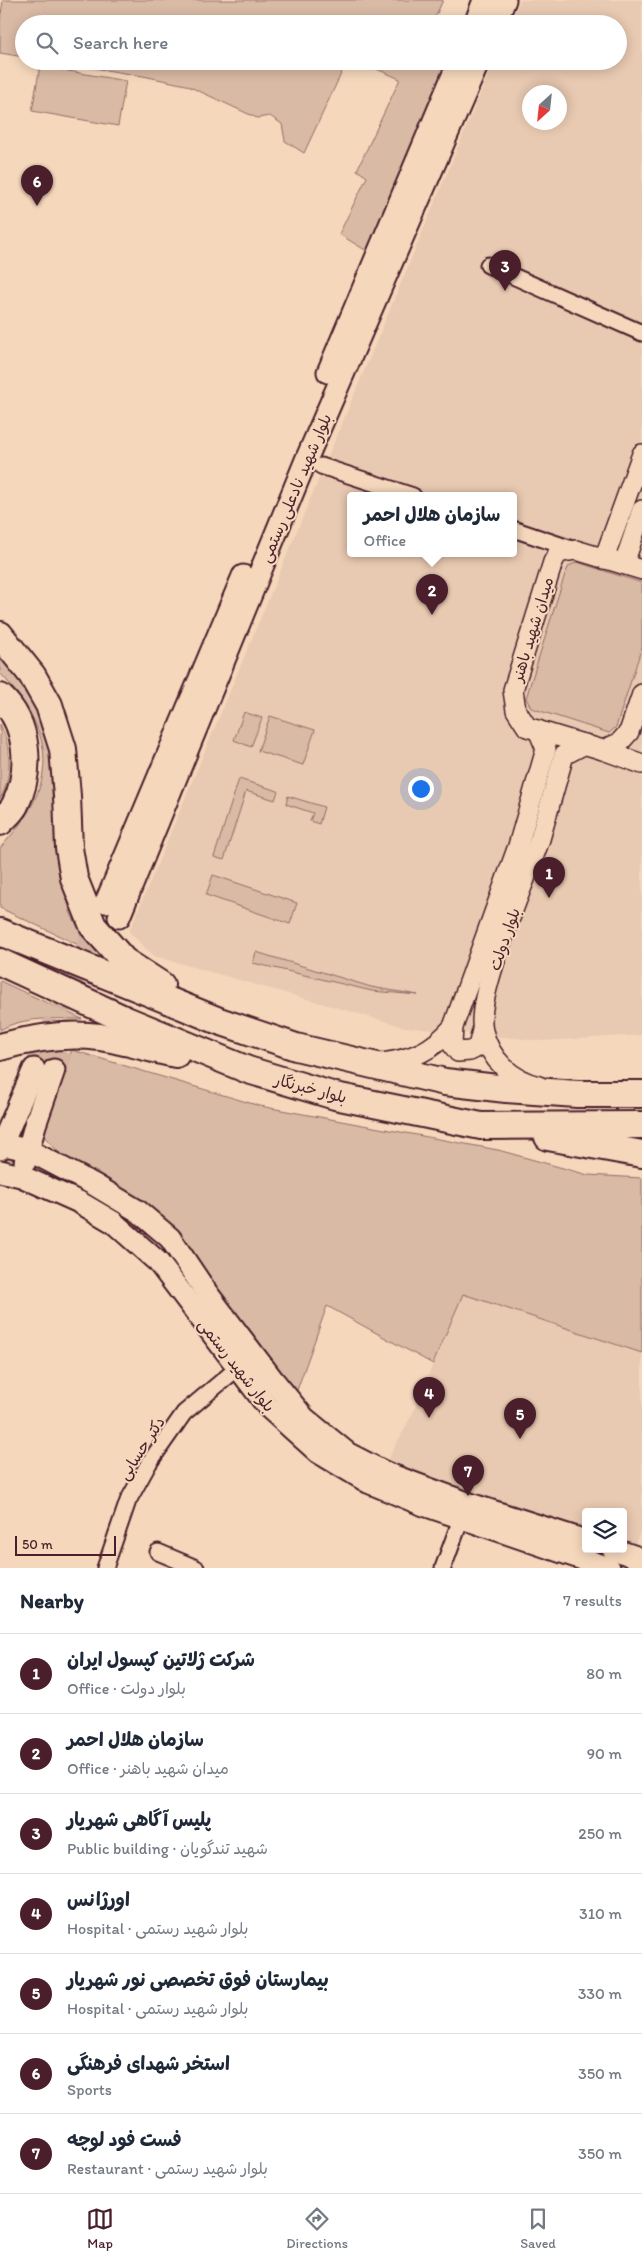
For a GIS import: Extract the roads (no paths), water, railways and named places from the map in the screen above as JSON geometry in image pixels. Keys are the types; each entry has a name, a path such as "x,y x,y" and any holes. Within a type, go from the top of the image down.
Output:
{"highway":[{"path":"0,635 32,675 49,705 63,749 69,848 74,878 93,926 124,961 219,1021"},
{"path":"0,697 7,704 21,726 25,755 24,781 14,806 0,822"},
{"path":"0,932 219,1021 296,1047 366,1065 445,1082 506,1089 577,1094 642,1094"},
{"name":"بلوار خبرنگار","path":"0,962 124,1019 248,1070 335,1096 481,1126 642,1125"},
{"path":"0,1047 25,1040 64,1036 100,1037 248,1070"},
{"path":"481,1126 642,1154"}],"main road":[{"path":"478,15 484,0"},
{"path":"499,15 505,0"},
{"name":"بلوار شهید نادعلی رستمی","path":"455,70 112,909 475,70"},
{"path":"0,1145 44,1069 21,1176"},
{"name":"بلوار شهید رستمی","path":"0,1145 28,1150 93,1184 138,1211 170,1238 245,1362 268,1407 318,1452 368,1482 461,1519 616,1559 642,1559"},
{"name":"بلوار شهید رستمی","path":"0,1171 21,1176 79,1202 112,1222 158,1262 245,1362 304,1418 347,1453 386,1473 473,1506 582,1540"}],"street":[{"path":"488,265 642,333"},
{"path":"604,559 642,454"},
{"path":"321,466 401,492"},
{"path":"624,564 642,510"},
{"path":"517,530 642,570"},
{"name":"میدان شهید باهنر","path":"576,550 558,553 553,562 513,690 514,704 521,720 527,727 585,744 642,764"},
{"path":"603,750 619,743 629,732 642,694"},
{"name":"بلوار دولت","path":"366,1065 406,1060 432,1048 453,1027 518,846 546,750 538,730"},
{"name":"بلوار دولت","path":"577,1094 530,1084 509,1073 493,1057 482,1030 484,1004 492,971 540,839 564,755 585,744"},
{"path":"453,1027 452,1044 458,1052 470,1051 478,1046 482,1030"},
{"name":"دکتر حسابی","path":"105,1568 128,1501 149,1463 184,1413 245,1362"},
{"path":"443,1568 461,1519"},
{"path":"158,1552 196,1568"}],"tunnel":[{"path":"34,1069 100,916"},
{"path":"54,1070 119,917"}],"place":[{"name":"استخر شهدای فرهنگی","path":"37,206"},
{"name":"پلیس آگاهی شهریار","path":"505,291"},
{"name":"سازمان هلال احمر","path":"432,615"},
{"name":"شرکت ژلاتین کپسول ایران","path":"549,898"},
{"name":"اورژانس","path":"429,1418"},
{"name":"بیمارستان فوق تخصصی نور شهریار","path":"520,1439"},
{"name":"فست فود لوچه","path":"468,1496"}]}
